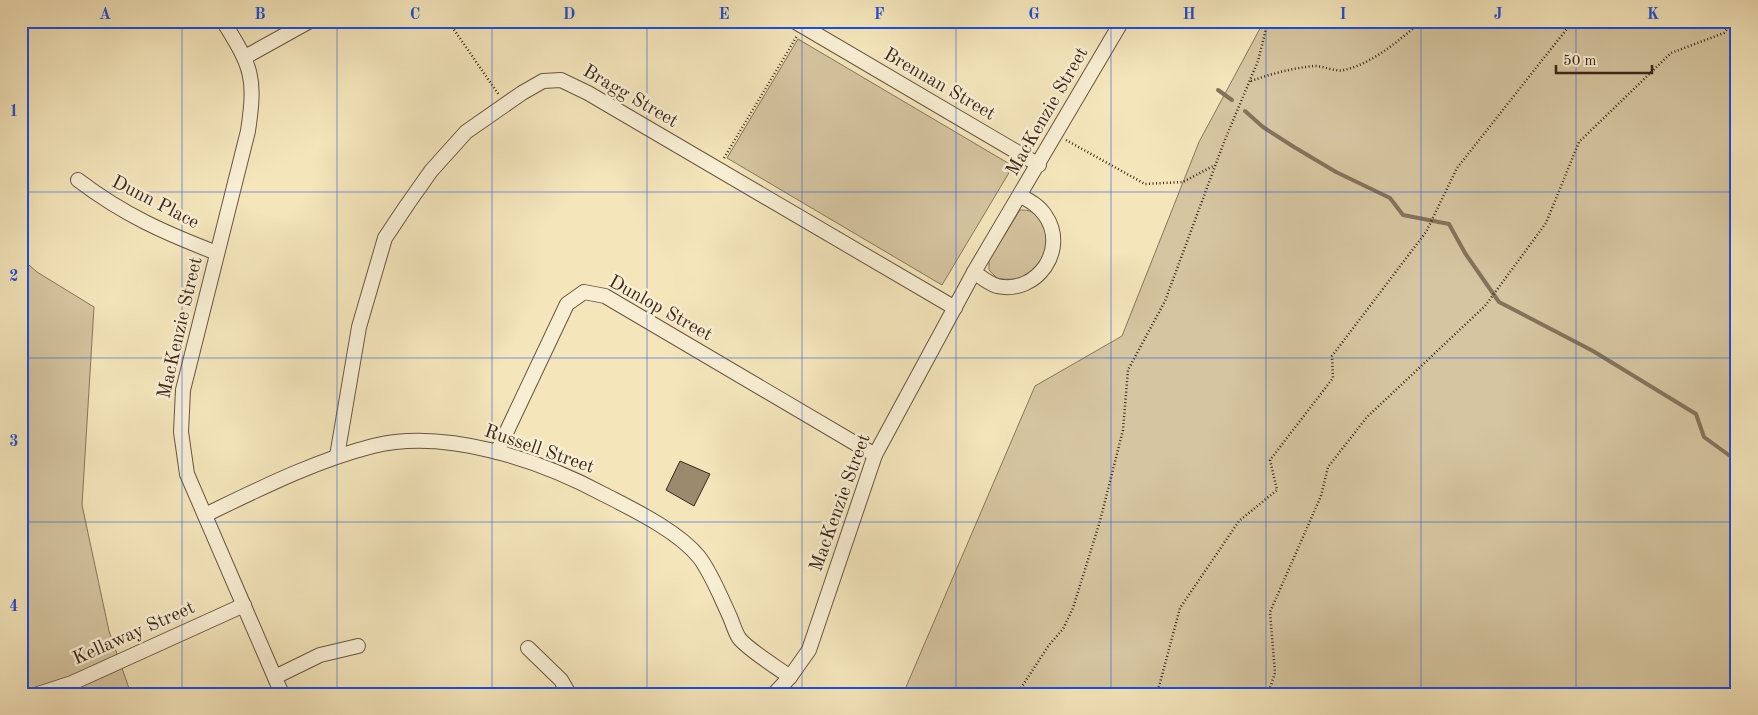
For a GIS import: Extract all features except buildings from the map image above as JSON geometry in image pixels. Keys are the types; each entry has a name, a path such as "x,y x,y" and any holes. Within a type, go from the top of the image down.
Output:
{"street":[{"name":"MacKenzie Street","path":"223,21 245,57 252,78 252,102 248,131 183,390 181,432 187,474 282,694"},
{"path":"245,57 310,21"},
{"name":"MacKenzie Street","path":"774,694 790,677 809,650 875,455 974,272 1021,196 1122,21"},
{"name":"Brennan Street","path":"799,24 1039,165"},
{"name":"Bragg Street","path":"337,456 359,326 385,238 431,171 466,132 543,81 561,80 718,169 955,308"},
{"name":"Dunn Place","path":"78,180 110,204 150,226 217,254"},
{"name":"MacKenzie Street","path":"974,272 996,286 1015,286 1033,280 1046,266 1053,249 1054,240 1049,221 1038,206 1021,196"},
{"name":"Dunlop Street","path":"497,452 567,304 584,292 605,296 875,455"},
{"name":"Russell Street","path":"205,515 337,456 375,446 416,441 455,443 497,452 578,480 649,519 682,542 699,557 721,597 740,639 790,677"},
{"name":"Kellaway Street","path":"38,694 72,683 244,605"},
{"path":"275,676 320,655 358,646"},
{"path":"528,648 561,680 569,694"}],"path":[{"path":"21,31 36,21"},
{"path":"448,21 505,105"},
{"path":"1017,694 1049,645 1062,629 1074,608 1100,521 1123,430 1128,370 1165,301 1215,165 1258,61 1268,21"},
{"path":"1249,81 1285,70 1316,66 1342,71 1359,65 1392,47 1422,21"},
{"path":"1157,694 1180,608 1239,521 1277,490 1270,460 1332,378 1332,356 1426,232 1457,168 1566,30 1579,21"},
{"path":"1268,694 1275,673 1270,612 1320,496 1328,467 1367,417 1485,306 1546,222 1579,142 1671,53 1724,34 1734,21"},
{"path":"718,169 799,24"},
{"path":"1056,135 1145,184 1183,182 1215,165"},
{"path":"21,662 27,684"}],"shaded area":[{"path":"1264,21 1737,21 1737,694 903,694 1035,386 1122,336 1199,142"},
{"path":"798,39 1013,166 942,285 727,158"},
{"path":"1020,210 1034,213 1044,222 1048,234 1047,248 1042,262 1031,273 1016,279 997,278 989,270 989,260"},
{"path":"21,258 37,272 94,307 82,505 109,631 131,694 21,694"}],"waterway":[{"path":"1218,90 1232,100"},
{"path":"1245,111 1263,127 1294,147 1336,172 1390,198 1403,215 1449,224 1465,253 1499,302 1593,351 1696,414 1704,437 1737,461"}]}
